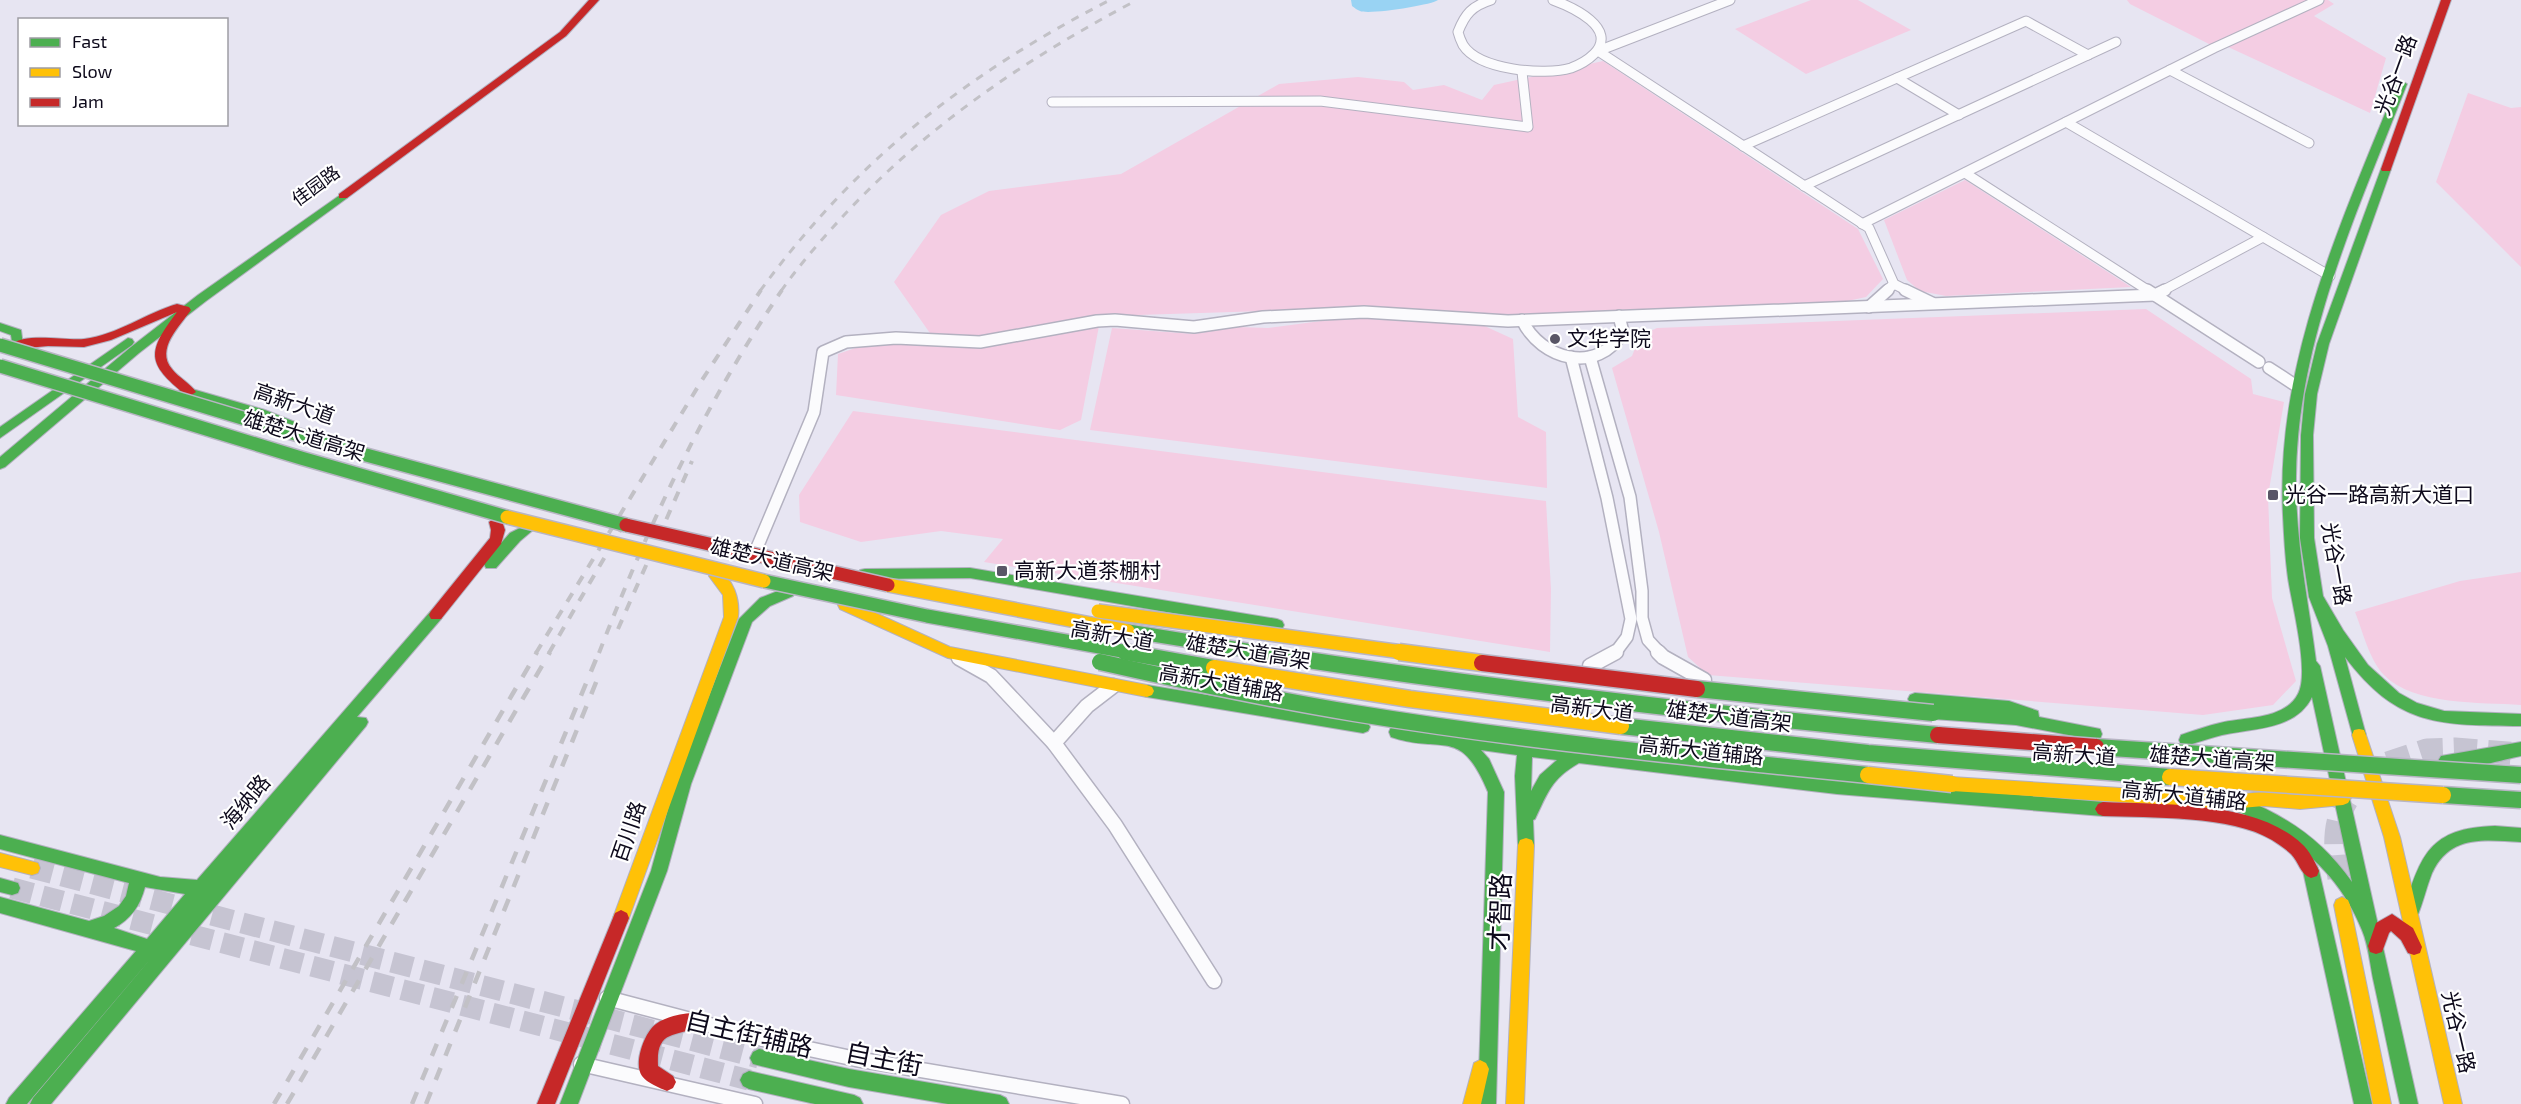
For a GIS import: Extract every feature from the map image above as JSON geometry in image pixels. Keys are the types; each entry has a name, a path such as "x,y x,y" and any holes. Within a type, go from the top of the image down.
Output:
{"main road":[{"name":"佳园路","path":"81,398 181,309 545,42 585,0"},
{"name":"佳园路","path":"0,433 93,367 181,309 563,34 594,0"},
{"name":"光谷一路","path":"2409,1104 2373,932 2301,618 2292,542 2289,476 2292,426 2309,337 2433,0"},
{"name":"光谷一路","path":"2445,0 2343,281 2323,344 2311,394 2307,435 2306,494 2307,538 2316,597 2335,646 2411,912 2453,1104"},
{"path":"0,327 17,333 16,345 48,342 84,343 107,338 181,309"},
{"path":"181,309 159,352 160,364 168,375 190,392"},
{"name":"高新大道","path":"0,340 261,413 310,432 404,461 575,506"},
{"name":"雄楚大道高架","path":"0,345 401,465 735,551 893,585 1201,644 1363,669 1651,706 1917,734 2521,775"},
{"name":"雄楚大道高架","path":"0,366 372,479 555,529 803,590 1189,664 1360,691 1771,744 2205,780 2521,800"},
{"path":"0,373 552,537"},
{"path":"0,453 41,420 81,398"},
{"path":"0,464 81,398"},
{"path":"284,459 276,446 279,440 288,435 310,432"},
{"name":"海纳路","path":"15,1104 431,621 496,540 498,530 496,522"},
{"name":"海纳路","path":"39,1104 437,631 474,582 515,537 526,530"},
{"name":"高新大道","path":"723,542 864,574 1202,637 1512,682 1773,713 2020,734 2095,734 2448,761 2521,750"},
{"path":"864,574 970,573 1135,602 1384,640 1704,680 2009,707 2095,734"},
{"name":"高新大道","path":"709,575 1006,638 1272,686 1527,722 1780,751 2521,812"},
{"name":"百川路","path":"546,1104 648,845 668,782 728,626 733,602 730,590 709,575"},
{"path":"893,585 1711,691 2016,719 2095,734"},
{"name":"百川路","path":"569,1104 659,871 683,784 746,619 758,605 770,597 788,592"},
{"path":"2316,597 2363,673 2374,686 2392,698 2432,715 2521,720"},
{"name":"高新大道辅路","path":"845,605 948,652 1113,686 1319,721 1576,757 1956,800 2222,817 2260,826 2280,837 2306,859 2313,876 2363,1104"},
{"path":"2186,740 2222,729 2271,722 2291,711 2303,700 2309,684 2301,618"},
{"path":"1008,631 1111,665 1207,686 1345,711 1640,752 1952,784 2229,802 2264,800 2300,802 2343,798"},
{"path":"1384,640 1512,682"},
{"path":"2313,669 2325,686 2332,689 2337,688 2342,673"},
{"name":"才智路","path":"1515,1104 1527,824 1523,776 1527,722"},
{"path":"2020,734 2085,740 2107,753 2116,762 2113,770 2099,778"},
{"name":"才智路","path":"1462,741 1480,756 1491,772 1496,792 1487,1104"},
{"path":"2521,750 2508,770 2510,780 2521,793"},
{"path":"1527,824 1540,784 1556,768 1576,757"},
{"path":"2229,802 2265,813 2292,829 2325,857 2354,893 2373,932"},
{"path":"2411,912 2429,860 2451,840 2468,833 2521,835"},
{"path":"0,842 160,884 201,887 218,892"},
{"path":"0,860 32,868"},
{"path":"89,929 117,920 128,910 139,889 137,878"},
{"path":"0,905 166,952"},
{"path":"2342,905 2382,1104"},
{"path":"2376,948 2381,928 2386,923 2392,922 2407,934 2421,959"},
{"path":"667,1082 649,1071 647,1059 649,1046 654,1036 664,1027 675,1022 693,1021"},
{"path":"1472,1104 1488,1035"},
{"name":"自主街","path":"759,1058 849,1078 1000,1104"},
{"path":"749,1080 854,1104"},
{"path":"1517,1082 1523,1104"}],"street":[{"path":"1555,0 1586,14 1597,26 1602,38 1598,51"},
{"path":"1484,1 1468,11 1459,22 1458,34 1465,47 1479,58 1498,67 1522,72 1546,73 1568,69 1586,62 1598,51 1730,0"},
{"path":"1862,224 2170,70 2319,0"},
{"path":"1743,146 2026,21 2088,55"},
{"path":"1804,186 2116,42"},
{"path":"1598,51 1869,228 1894,284 1934,304"},
{"path":"2170,70 2309,143"},
{"path":"1052,102 1320,101 1528,127 1522,72"},
{"path":"1897,78 1959,115"},
{"path":"2066,122 2330,276"},
{"path":"1965,173 2259,362"},
{"path":"756,550 814,412 823,352 846,342 896,338 980,342 1097,321 1115,320 1194,327 1263,317 1364,312 1522,320 2155,295 2263,237"},
{"path":"1869,307 1894,284"},
{"path":"1522,320 1527,334 1537,345 1552,353 1571,357 1590,357 1609,351 1618,342 1623,332 1619,316"},
{"path":"1571,357 1607,498 1631,619 1630,635 1623,646 1611,657 1590,666"},
{"path":"1590,357 1630,497 1642,591 1642,618 1648,640 1663,657 1704,680"},
{"path":"2269,368 2298,387"},
{"path":"948,652 991,676 1054,743 1115,825 1214,981"},
{"path":"1054,743 1087,706 1113,686"},
{"name":"自主街辅路","path":"590,994 856,1059 1122,1104"},
{"path":"563,1061 667,1082 755,1104"}],"shaded area":[{"path":"1811,0 1858,0 1911,30 1806,74 1735,29"},
{"path":"2127,0 2328,0 2334,4 2314,16 2386,58 2370,113 2226,46 2211,45 2130,4"},
{"path":"1603,61 1858,229 1883,279 1866,297 1843,302 1512,316 1360,308 1106,316 974,336 932,336 894,282 941,215 989,191 1121,174 1279,84 1358,77 1404,82 1413,90 1444,85 1482,100 1494,85"},
{"path":"2468,93 2511,108 2521,107 2521,267 2436,182"},
{"path":"1965,180 2131,287 1946,296 1920,291 1907,280 1884,220"},
{"path":"2146,309 2251,379 2253,394 2284,402 2268,496 2272,598 2296,681 2273,705 2203,715 1708,675 1688,657 1659,532 1612,368 1632,356 1640,336 1657,328"},
{"path":"1344,318 1478,323 1513,339 1518,417 1546,432 1547,488 1090,430 1112,328 1194,334 1237,327 1268,328"},
{"path":"1099,326 1081,420 1060,430 836,395 838,354 864,345 891,343 977,348"},
{"path":"853,411 1546,501 1551,589 1550,652 984,562 1003,539 941,531 861,542 800,522 799,495"},
{"path":"2521,572 2521,705 2430,697 2397,685 2379,669 2370,653 2355,612 2460,581"}],"water":[{"path":"1351,0 1438,0 1400,9 1366,12 1359,11 1352,6"}],"tunnel":[{"path":"2388,763 2427,750 2455,749 2521,754"},
{"path":"2339,878 2337,828 2347,800"},
{"path":"32,868 759,1058"},
{"path":"12,888 749,1080"}],"railway":[{"path":"760,291 835,201 917,124 1008,58 1110,0"},
{"path":"781,291 812,251 877,181 946,122 1019,69 1137,0"},
{"path":"536,653 702,380 761,290"},
{"path":"599,653 638,558 680,466 728,377 782,290"},
{"path":"618,629 692,461"},
{"path":"549,653 628,517"},
{"path":"274,1104 537,652"},
{"path":"287,1104 550,652"},
{"path":"412,1104 599,652"},
{"path":"426,1104 601,670"}],"traffic: fast":[{"path":"2305,634 2291,543 2289,477 2293,414 2298,385 2330,270 2402,84"},
{"path":"2359,735 2335,646 2316,597 2307,538 2307,435 2311,394 2323,344 2386,169"},
{"path":"0,464 135,350 202,298 343,196"},
{"path":"0,327 17,333 17,345"},
{"path":"0,433 128,342"},
{"path":"0,345 355,452 626,525"},
{"path":"0,366 301,458 507,517"},
{"path":"185,391 261,413 291,425"},
{"path":"491,564 515,537 526,530"},
{"path":"865,574 970,573 1277,625"},
{"path":"764,581 927,616 1214,668"},
{"path":"569,1104 659,871 683,784 746,619 765,602 788,592"},
{"path":"2316,597 2350,653 2377,685 2393,698 2412,708 2444,717 2521,720"},
{"path":"15,1104 436,615"},
{"path":"2186,740 2222,729 2275,719 2298,706 2305,696 2310,675 2301,618"},
{"path":"1128,631 1532,692 1735,716 1938,735"},
{"path":"1100,662 1258,696 1418,723 1611,748 1868,775"},
{"path":"2313,666 2409,1104"},
{"path":"1697,689 1933,713"},
{"path":"1147,691 1363,727"},
{"path":"1915,699 2009,707 2033,715"},
{"path":"1933,713 2016,719 2095,734"},
{"path":"39,1104 361,722"},
{"path":"1621,726 1868,753 2170,777"},
{"path":"1396,732 1572,756 1837,787 2103,809"},
{"path":"1526,739 1523,776 1526,845"},
{"path":"1463,742 1484,764 1496,792 1487,1104"},
{"path":"2096,747 2521,775"},
{"path":"2446,761 2477,758 2521,749"},
{"path":"1530,814 1546,780 1558,768 1576,757"},
{"path":"2443,795 2521,800"},
{"path":"2242,806 2287,828 2321,855 2347,889 2372,932"},
{"path":"2411,912 2426,869 2435,854 2445,844 2458,837 2474,834 2521,835"},
{"path":"0,842 160,884 207,889"},
{"path":"2311,871 2363,1104"},
{"path":"91,928 125,912 134,897 137,878"},
{"path":"0,885 12,888"},
{"path":"0,905 113,935 157,950"},
{"path":"759,1058 849,1078 1000,1104"},
{"path":"749,1080 854,1104"}],"traffic: slow":[{"path":"507,517 764,581"},
{"path":"621,918 731,617 730,595 716,576"},
{"path":"888,585 1128,631"},
{"path":"845,605 948,652 1147,691"},
{"path":"1098,611 1482,663"},
{"path":"1214,668 1410,699 1621,726"},
{"path":"2359,735 2392,837 2453,1104"},
{"path":"1868,775 1952,784"},
{"path":"2170,777 2443,795"},
{"path":"1952,784 2229,802 2264,799 2300,802 2343,798"},
{"path":"1515,1104 1526,845"},
{"path":"0,860 32,868"},
{"path":"2342,905 2382,1104"},
{"path":"1472,1104 1480,1069"}],"traffic: jam":[{"path":"343,196 563,34 594,0"},
{"path":"2386,169 2446,0"},
{"path":"17,345 48,342 84,343 107,337 177,308"},
{"path":"185,310 167,335 160,354 166,371 190,392"},
{"path":"436,615 496,540 498,530 496,522"},
{"path":"626,525 888,585"},
{"path":"1482,663 1697,689"},
{"path":"1938,735 2096,747"},
{"path":"2103,809 2188,813 2250,824 2276,834 2298,850 2311,871"},
{"path":"546,1104 621,918"},
{"path":"2376,946 2382,928 2392,922 2407,934 2414,947"},
{"path":"667,1082 649,1071 650,1049 653,1041 663,1029 671,1025 693,1021"}],"place":[{"name":"文华学院","path":"1555,339"},
{"name":"光谷一路高新大道口","path":"2273,495"},
{"name":"高新大道茶棚村","path":"1002,571"}]}
